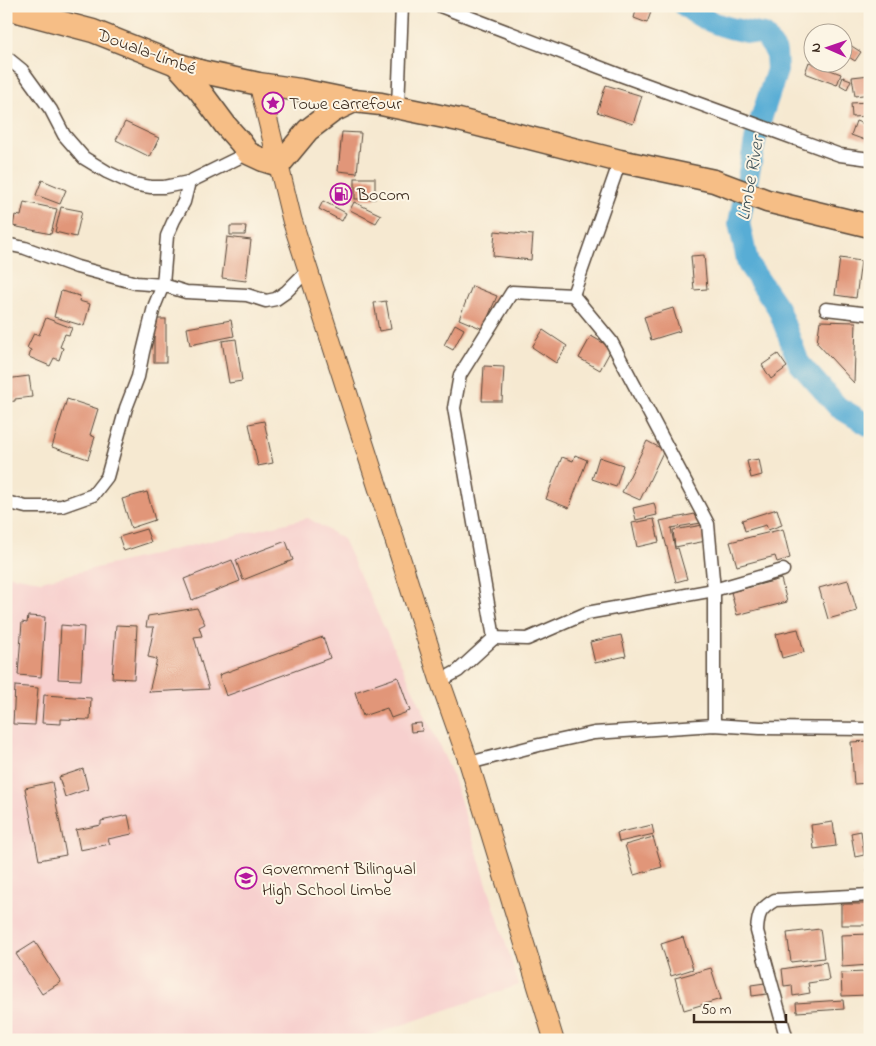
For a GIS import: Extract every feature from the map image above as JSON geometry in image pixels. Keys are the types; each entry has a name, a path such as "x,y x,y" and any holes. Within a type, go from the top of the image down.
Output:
{"highway":[{"name":"Douala-Limbé","path":"6,8 93,31 176,64 204,72 259,84 398,107 459,120 620,161 714,181 767,201 870,226"},
{"path":"176,64 200,91 248,153 279,165 308,130 334,111 354,101"}],"main road":[{"path":"259,84 292,220 440,682 469,763 554,1040"}],"street":[{"path":"398,107 402,6"},
{"path":"440,6 620,75 840,155 870,159"},
{"path":"6,57 22,70 51,110 64,135 84,158 107,172 133,184 164,187 189,182 248,153"},
{"path":"573,295 620,161"},
{"path":"6,502 26,507 62,506 93,494 107,477 126,408 138,377 154,307 163,285 167,236 184,202 189,182"},
{"path":"6,244 25,248 77,267 136,283 163,285 186,292 247,295 266,300 276,299 286,292 308,270"},
{"path":"494,638 454,408 460,375 512,292 573,295 611,341 708,524 714,590 714,725"},
{"path":"826,309 870,314"},
{"path":"440,682 458,671 494,638 528,639 587,613 714,590 783,570"},
{"path":"469,763 594,733 714,725 760,728 870,729"},
{"path":"787,1040 757,931 758,917 765,906 775,900 870,894"}],"shaded area":[{"name":"Government Bilingual High School Limbe","path":"308,518 343,539 451,771 519,985 358,1040 6,1040 6,575 41,581"}],"building":[{"path":"637,7 651,12 647,23 634,18"},
{"path":"854,48 861,52 854,60"},
{"path":"836,72 841,74 837,85 805,73"},
{"path":"870,75 870,94 855,96 852,77"},
{"path":"843,77 851,80 847,89 840,85"},
{"path":"606,85 642,96 633,124 597,112"},
{"path":"868,102 869,116 852,117 851,103"},
{"path":"856,121 870,126 870,142 851,135"},
{"path":"125,122 159,138 150,157 116,140"},
{"path":"342,132 361,133 357,173 338,171"},
{"path":"355,178 375,178 375,199 355,199"},
{"path":"42,180 66,190 60,204 36,195"},
{"path":"323,201 346,213 342,221 319,209"},
{"path":"24,202 57,209 51,234 13,226 15,215 21,216"},
{"path":"354,202 381,215 376,223 350,210"},
{"path":"61,207 82,211 76,237 55,232"},
{"path":"230,226 246,226 245,235 230,235"},
{"path":"495,231 533,235 531,260 493,256"},
{"path":"227,237 251,240 246,281 222,278"},
{"path":"704,255 707,289 694,290 691,256"},
{"path":"840,258 861,261 856,298 835,295"},
{"path":"472,286 497,296 483,329 459,319"},
{"path":"61,291 80,296 79,301 90,304 84,326 54,317"},
{"path":"386,301 391,329 379,331 374,303"},
{"path":"673,308 680,331 651,340 644,317"},
{"path":"46,318 72,328 69,335 65,334 60,347 63,348 59,360 54,358 50,366 29,357 31,350 27,348 34,333 39,335"},
{"path":"154,319 166,319 166,362 154,362"},
{"path":"231,320 234,336 190,345 187,328"},
{"path":"820,321 856,322 854,383 817,343"},
{"path":"455,324 464,329 453,350 444,345"},
{"path":"543,330 567,346 556,363 532,347"},
{"path":"591,336 612,348 600,370 579,358"},
{"path":"236,339 242,381 229,383 222,341"},
{"path":"778,354 787,367 771,379 762,365"},
{"path":"484,366 504,367 502,401 482,401"},
{"path":"29,376 32,397 6,402 6,379"},
{"path":"67,399 98,409 90,435 95,437 88,459 52,447"},
{"path":"264,421 273,463 258,466 249,424"},
{"path":"647,441 664,450 640,500 622,492"},
{"path":"575,455 587,460 569,508 546,499 562,457 573,461"},
{"path":"599,457 623,465 616,487 592,479"},
{"path":"759,459 762,475 751,478 747,461"},
{"path":"147,492 155,520 131,528 122,499"},
{"path":"654,503 657,515 636,520 633,508"},
{"path":"777,509 782,525 768,530 766,525 745,531 742,520"},
{"path":"700,513 701,523 671,528 675,549 678,548 687,579 676,582 660,521"},
{"path":"654,519 659,542 637,547 632,523"},
{"path":"703,525 706,541 675,547 673,530"},
{"path":"146,529 151,542 124,551 119,537"},
{"path":"783,529 790,558 777,562 775,556 737,566 730,542"},
{"path":"286,541 293,560 243,580 236,560"},
{"path":"232,560 240,581 192,600 184,579"},
{"path":"781,579 787,602 737,615 731,592"},
{"path":"848,580 857,611 828,619 819,588"},
{"path":"197,608 205,624 199,627 202,636 194,637 209,689 149,692 157,659 148,657 154,627 146,627 148,616"},
{"path":"28,616 45,617 41,677 18,675 22,622 27,623"},
{"path":"6,620 10,620 8,648 6,648"},
{"path":"61,625 84,627 81,680 58,679"},
{"path":"116,625 137,626 134,679 112,678"},
{"path":"798,629 804,652 782,658 776,634"},
{"path":"621,635 626,656 595,663 590,642"},
{"path":"323,637 330,658 226,696 219,675"},
{"path":"398,677 410,711 391,718 387,708 363,716 355,692"},
{"path":"15,686 38,688 35,725 13,724"},
{"path":"44,695 91,698 90,720 61,719 61,724 42,723"},
{"path":"421,723 422,731 411,732 410,724"},
{"path":"870,741 870,783 854,784 851,742"},
{"path":"83,769 88,789 65,797 59,777"},
{"path":"52,782 66,855 39,860 25,788"},
{"path":"128,815 132,834 108,839 110,844 80,850 76,830 101,825 101,821"},
{"path":"833,822 836,846 814,849 811,825"},
{"path":"652,825 654,834 619,842 617,833"},
{"path":"861,831 864,855 855,857 851,833"},
{"path":"653,837 662,867 634,875 625,845"},
{"path":"870,844 870,878 868,878 865,845"},
{"path":"841,904 870,904 870,925 841,925"},
{"path":"820,929 824,958 791,962 787,933"},
{"path":"870,934 870,965 842,967 841,935"},
{"path":"683,937 693,969 671,976 661,944"},
{"path":"35,942 61,982 42,994 16,954"},
{"path":"826,962 829,980 808,983 810,993 793,996 792,985 784,986 782,969"},
{"path":"711,968 721,999 684,1010 675,978"},
{"path":"866,972 867,995 842,996 841,973"},
{"path":"765,983 767,994 752,996 751,985"},
{"path":"843,1000 844,1009 797,1012 796,1003"}],"waterway":[{"name":"Limbe River","path":"685,6 712,22 732,29 764,35 776,52 777,70 757,131 739,223 748,264 778,308 799,363 838,407 870,426"}],"place":[{"name":"Towe carrefour","path":"273,103"},
{"name":"Bocom","path":"341,194"},
{"name":"Government Bilingual High School Limbe","path":"246,878"}]}
